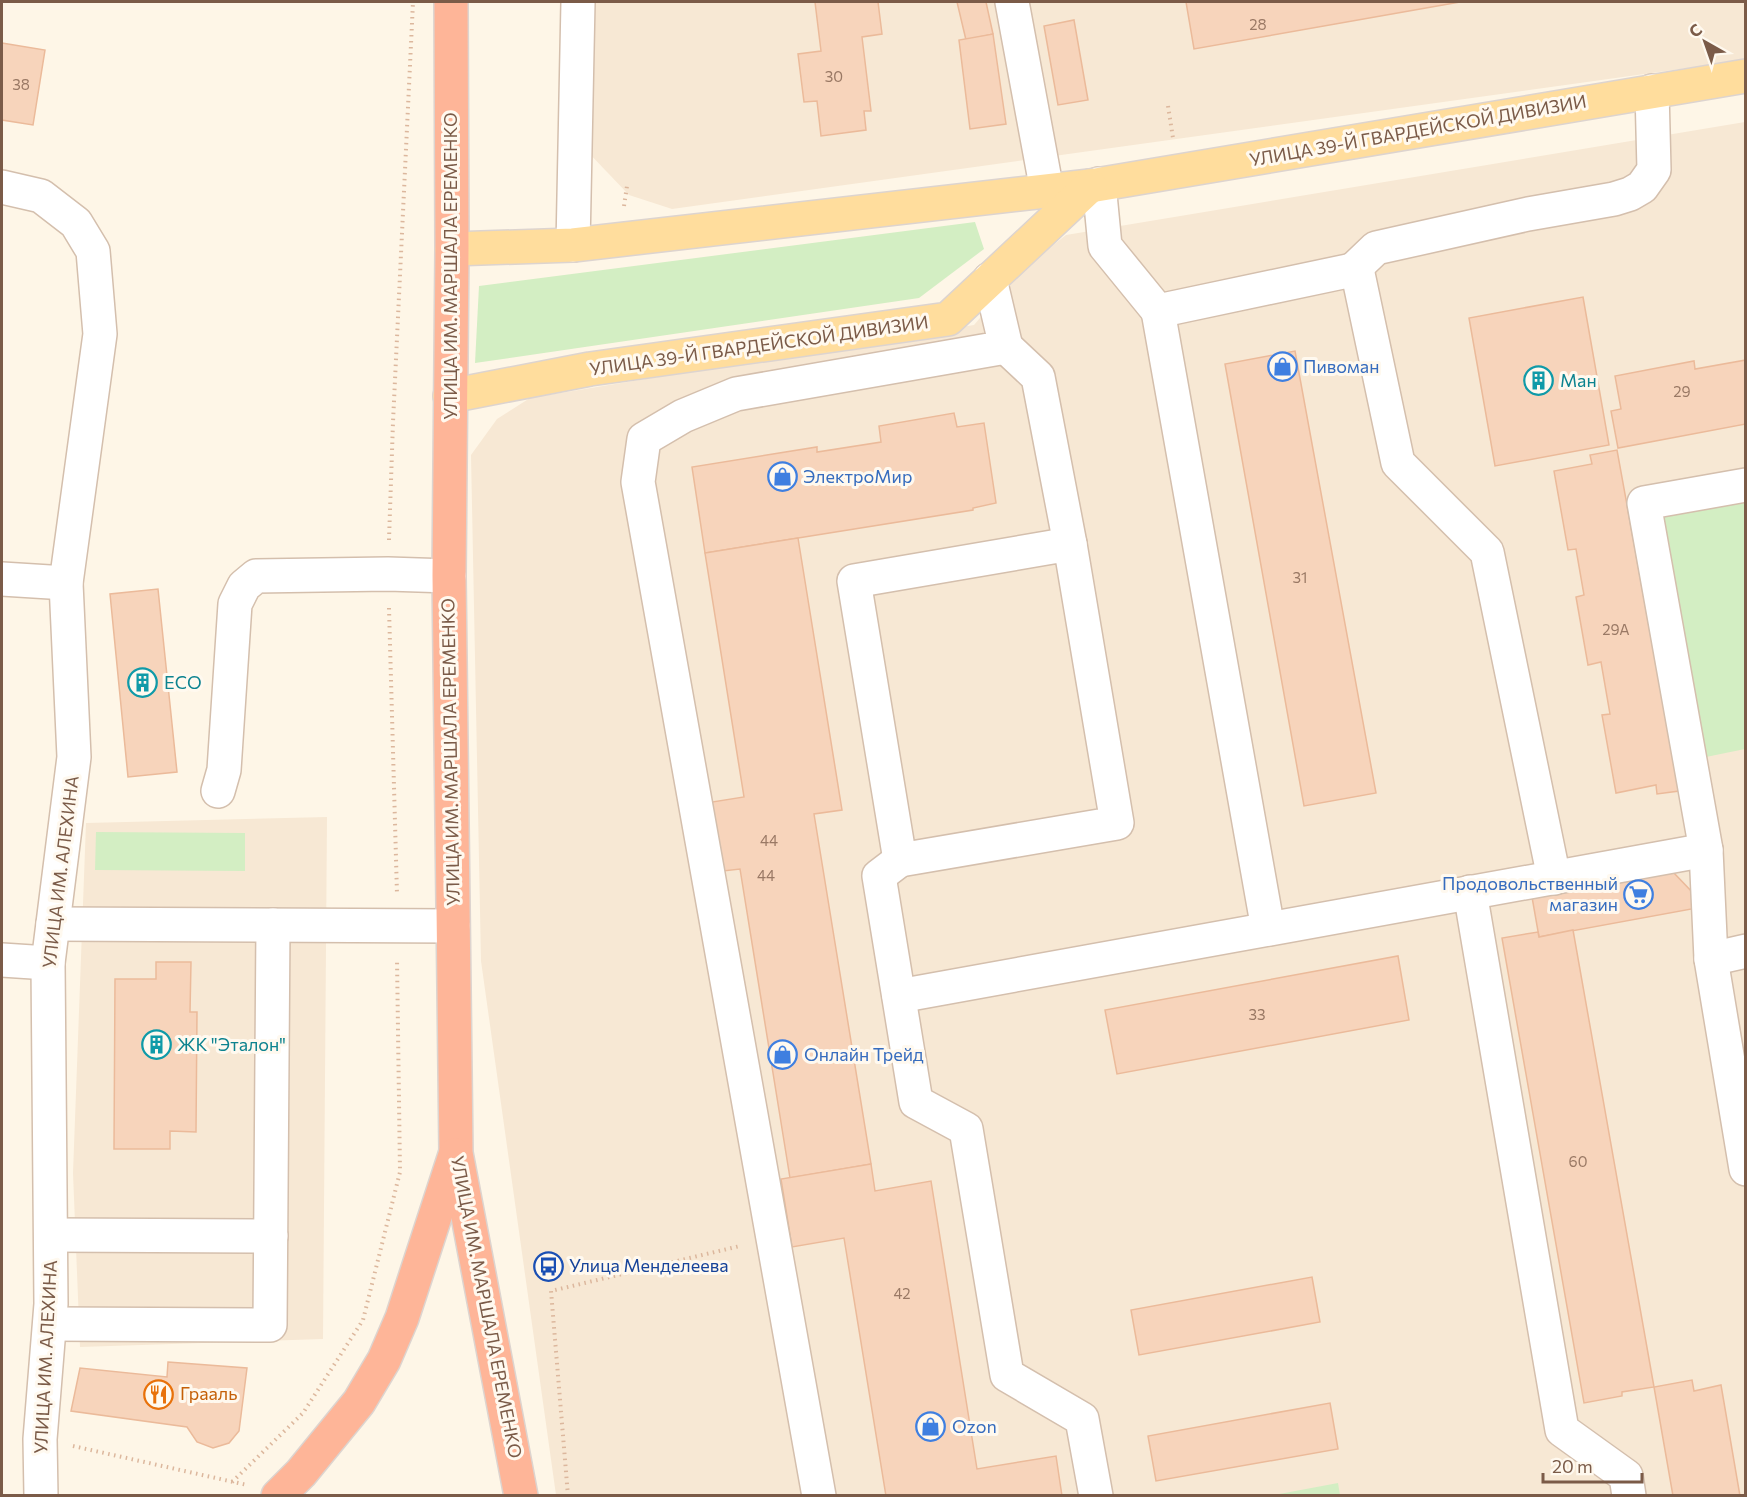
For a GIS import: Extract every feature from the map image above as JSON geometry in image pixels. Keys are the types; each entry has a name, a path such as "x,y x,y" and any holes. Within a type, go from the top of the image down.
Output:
{"highway":[{"name":"УЛИЦА ИМ. МАРШАЛА ЕРЕМЕНКО","path":"451,2 452,249 449,576 456,1153 521,1496"},
{"path":"264,1491 309,1464 359,1402 384,1360 402,1318 456,1153"}],"main road":[{"name":"УЛИЦА 39-Й ГВАРДЕЙСКОЙ ДИВИЗИИ","path":"452,249 573,245 1094,185 1746,76"},
{"name":"УЛИЦА 39-Й ГВАРДЕЙСКОЙ ДИВИЗИИ","path":"450,396 590,369 948,319 1094,185"}],"street":[{"path":"573,245 578,2"},
{"path":"1012,2 1047,190"},
{"path":"1158,311 1354,269 1376,248 1630,194 1642,187 1654,170 1652,91"},
{"path":"1094,185 1105,246 1158,311 1268,929"},
{"name":"УЛИЦА ИМ. АЛЕХИНА","path":"2,187 41,196 76,223 93,250 100,334 66,583 74,757 48,963 50,1324 40,1439 41,1496"},
{"path":"1354,269 1357,269 1398,463 1487,552 1554,878"},
{"path":"990,279 1006,347 1038,377 1070,544 1117,823 900,860 879,876 916,1102 966,1129 1007,1375 1082,1419 1096,1496"},
{"path":"819,1496 638,482 644,439 682,416 736,394 1006,347"},
{"path":"1746,484 1644,503 1706,850 1711,959 1746,1169"},
{"path":"900,860 854,581 1070,544"},
{"path":"218,791 224,770 235,604 244,586 256,576 388,574 449,576"},
{"path":"2,579 66,583"},
{"path":"899,996 1706,850"},
{"path":"1470,892 1562,1430 1626,1476 1629,1496"},
{"path":"54,924 453,926"},
{"path":"50,1324 270,1325 273,925"},
{"path":"1711,959 1746,951"},
{"path":"2,960 48,963"},
{"path":"51,1235 271,1236"}],"path":[{"path":"232,1482 303,1413 363,1320 400,1172 396,801 388,574 413,2"},
{"path":"1168,106 1173,139"},
{"path":"568,1496 552,1291 773,1238"},
{"path":"40,1439 264,1491"}],"shaded area":[{"path":"586,2 1745,2 1745,60 672,209 629,195 585,149"},
{"path":"1745,122 1745,1495 556,1495 481,961 471,455 497,419 530,398 974,325 1021,270 1066,235"},
{"path":"327,817 323,1339 80,1347 73,1173 86,823"}],"green space":[{"path":"975,222 984,249 919,298 475,363 479,286"},
{"path":"1745,500 1745,749 1706,757 1662,515"},
{"path":"96,832 245,833 245,871 95,870"},
{"path":"1338,1483 1340,1495 1274,1495"}],"building":[{"path":"815,2 878,2 882,34 862,37 871,111 864,111 866,130 821,136 817,101 804,102 798,54 821,51"},
{"path":"957,2 986,2 993,34 966,40"},
{"path":"1186,2 1460,2 1194,49"},
{"path":"1074,20 1088,100 1058,105 1044,26"},
{"path":"993,34 1006,124 970,129 959,40"},
{"path":"2,43 45,50 33,125 2,120"},
{"name":"Ман","path":"1583,297 1609,445 1495,466 1469,318"},
{"path":"1295,351 1376,793 1304,806 1225,364"},
{"path":"1746,360 1746,424 1618,448 1611,411 1621,409 1615,376 1694,361 1695,369"},
{"path":"954,413 957,427 984,423 996,503 973,508 973,510 705,553 692,467 817,447 817,452 881,442 879,426"},
{"path":"1617,450 1679,791 1657,794 1656,785 1616,793 1602,715 1610,714 1601,662 1588,665 1576,597 1584,595 1576,549 1568,550 1554,471 1592,464 1590,455"},
{"path":"798,538 842,810 814,814 871,1164 790,1178 740,869 723,871 712,802 744,797 705,553"},
{"name":"ECO","path":"158,589 177,772 128,777 110,594"},
{"path":"1673,872 1693,893 1697,908 1539,937 1532,897"},
{"path":"1573,930 1654,1387 1622,1392 1622,1396 1584,1403 1502,938 1538,932 1539,937"},
{"path":"1398,956 1409,1020 1117,1074 1105,1010"},
{"name":"ЖК \"Эталон\"","path":"156,962 191,962 190,1012 197,1012 196,1132 170,1131 170,1149 114,1149 115,979 156,979"},
{"path":"871,1164 875,1191 931,1181 977,1469 1056,1456 1062,1496 886,1496 844,1238 792,1247 781,1179"},
{"path":"1312,1277 1320,1322 1139,1355 1131,1310"},
{"name":"Грааль","path":"168,1362 247,1368 239,1431 229,1443 213,1448 197,1442 187,1427 71,1411 80,1368 167,1377"},
{"path":"1692,1380 1694,1391 1721,1385 1740,1496 1673,1496 1654,1387"},
{"path":"1330,1403 1338,1449 1156,1481 1148,1436"}],"place":[{"name":"Пивоман","path":"1282,367"},
{"name":"Ман","path":"1539,381"},
{"name":"ЭлектроМир","path":"782,477"},
{"name":"ECO","path":"143,683"},
{"name":"Продовольственный магазин","path":"1639,894"},
{"name":"ЖК \"Эталон\"","path":"156,1045"},
{"name":"Онлайн Трейд","path":"783,1055"},
{"name":"Улица Менделеева","path":"548,1266"},
{"name":"Грааль","path":"159,1394"},
{"name":"Ozon","path":"931,1427"}]}
